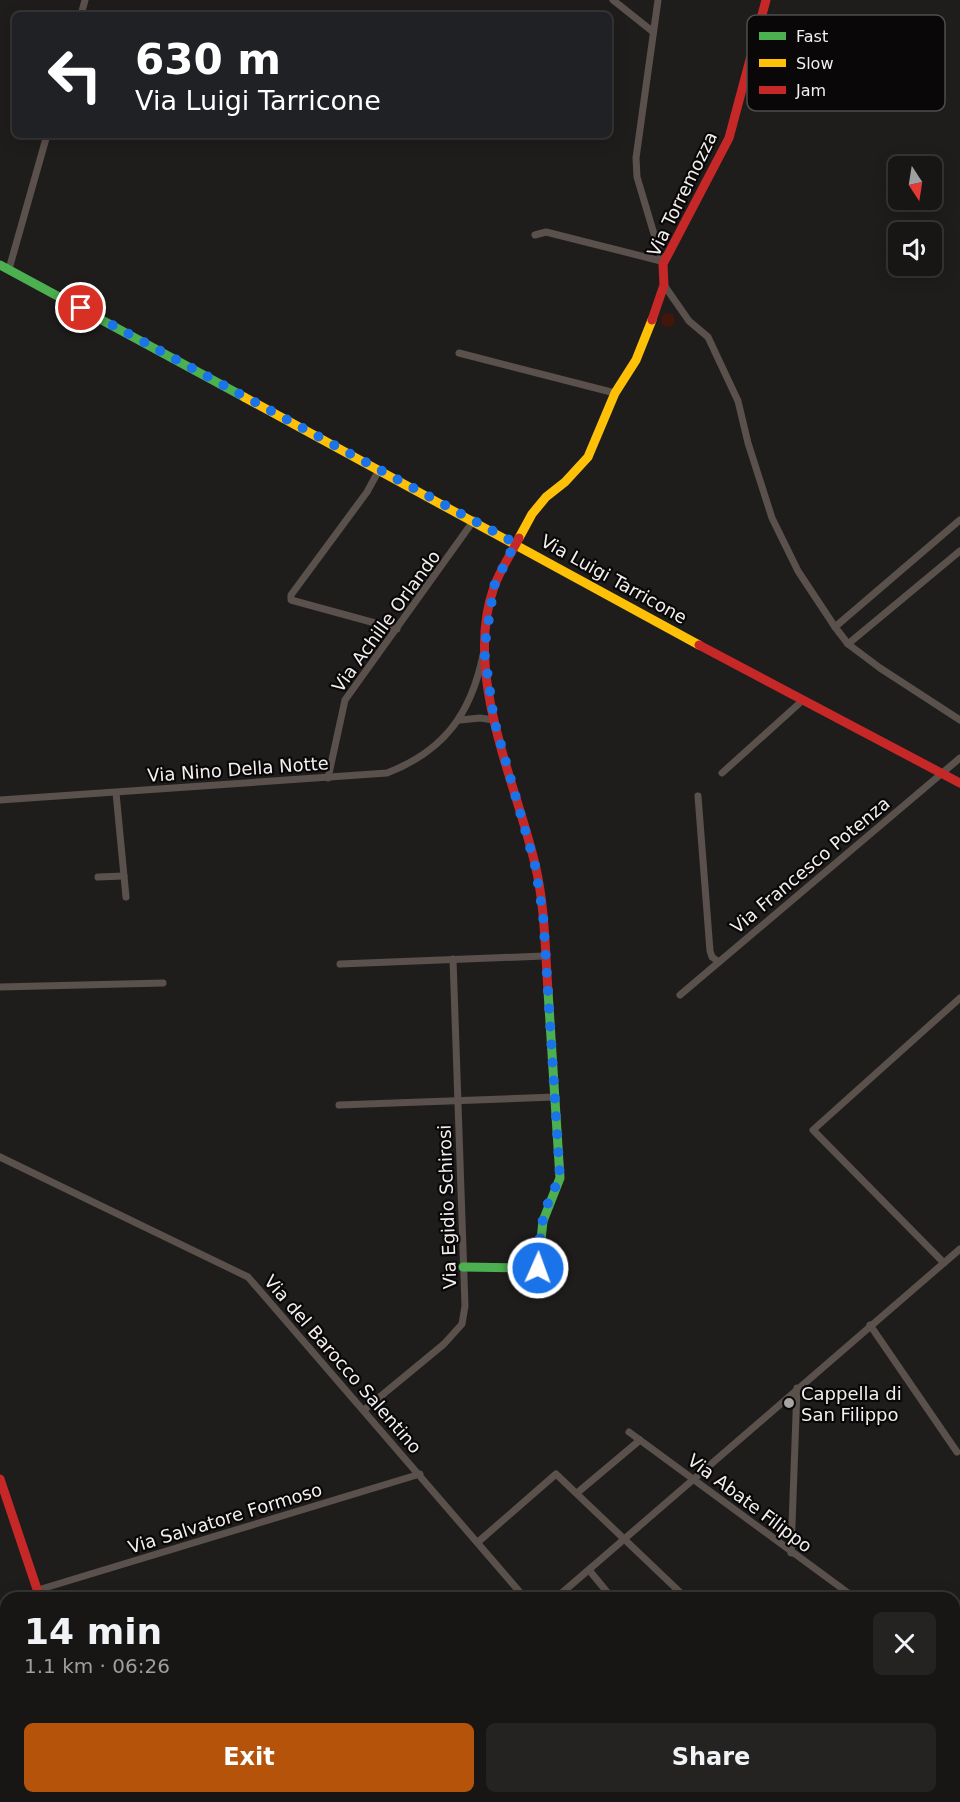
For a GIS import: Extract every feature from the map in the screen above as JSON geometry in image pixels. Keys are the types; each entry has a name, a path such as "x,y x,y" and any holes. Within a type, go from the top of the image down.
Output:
{"street":[{"path":"613,0 652,31"},
{"path":"658,0 636,158 637,177 662,262"},
{"name":"Via Torremozza","path":"762,15 766,0"},
{"name":"Via Torremozza","path":"463,1267 538,1268 540,1225 545,1206 560,1178 552,1097 543,914 535,865 494,720 484,650 494,586 515,543 546,496 565,482 588,457 615,393 636,360 664,285 662,262 729,138 747,71"},
{"path":"4,267 46,138"},
{"path":"535,235 546,232 662,262"},
{"name":"Via Luigi Tarricone","path":"4,267 960,783"},
{"path":"664,285 689,321 708,337 738,401 748,444 772,518 798,571 835,627 848,644 960,720"},
{"path":"459,353 615,393"},
{"path":"379,470 367,492 291,600 397,629"},
{"name":"Via Achille Orlando","path":"328,778 345,700 474,520"},
{"path":"835,627 960,520"},
{"path":"848,644 960,551"},
{"name":"Via Nino Della Notte","path":"0,800 387,773 406,766 436,745 460,720 471,698 484,650"},
{"path":"722,773 803,700"},
{"path":"460,720 480,718 494,720"},
{"name":"Via Francesco Potenza","path":"680,995 960,758"},
{"path":"116,793 126,897"},
{"path":"698,796 710,951 719,962"},
{"path":"98,877 124,876"},
{"path":"340,964 544,956"},
{"name":"Via Egidio Schirosi","path":"364,1410 444,1344 462,1324 465,1306 453,959"},
{"path":"0,987 163,983"},
{"path":"944,1263 813,1130 960,998"},
{"path":"339,1105 552,1097"},
{"name":"Via del Barocco Salentino","path":"0,1157 248,1277 520,1592"},
{"path":"563,1592 960,1249"},
{"path":"870,1325 957,1452"},
{"path":"791,1553 797,1388"},
{"name":"Via Abate Filippo","path":"629,1432 846,1592"},
{"path":"577,1493 640,1440"},
{"name":"Via Salvatore Formoso","path":"45,1592 420,1474"},
{"path":"478,1542 556,1474 680,1592"},
{"path":"0,1479 38,1592"},
{"path":"589,1570 607,1592"}],"shaded area":[{"path":"665,313 671,313 675,320 671,327 665,327 661,323 661,317"}],"traffic: fast":[{"path":"0,265 244,397"},
{"path":"463,1267 538,1268 543,1221 560,1178 548,991"}],"traffic: slow":[{"path":"519,538 532,514 546,497 565,482 588,457 615,393 636,360 652,320"},
{"path":"244,397 699,645"}],"traffic: jam":[{"path":"762,15 766,0"},
{"path":"652,320 664,285 663,264 729,138 747,71"},
{"path":"519,538 494,587 486,620 485,655 488,690 495,726 535,864 541,895 548,991"},
{"path":"699,645 960,783"},
{"path":"0,1479 38,1592"}],"place":[{"name":"Cappella di San Filippo","path":"789,1403"}],"route":[{"path":"81,308 515,543 494,586 484,650 494,720 535,865 543,914 560,1178 545,1206 540,1225 538,1268"}]}
